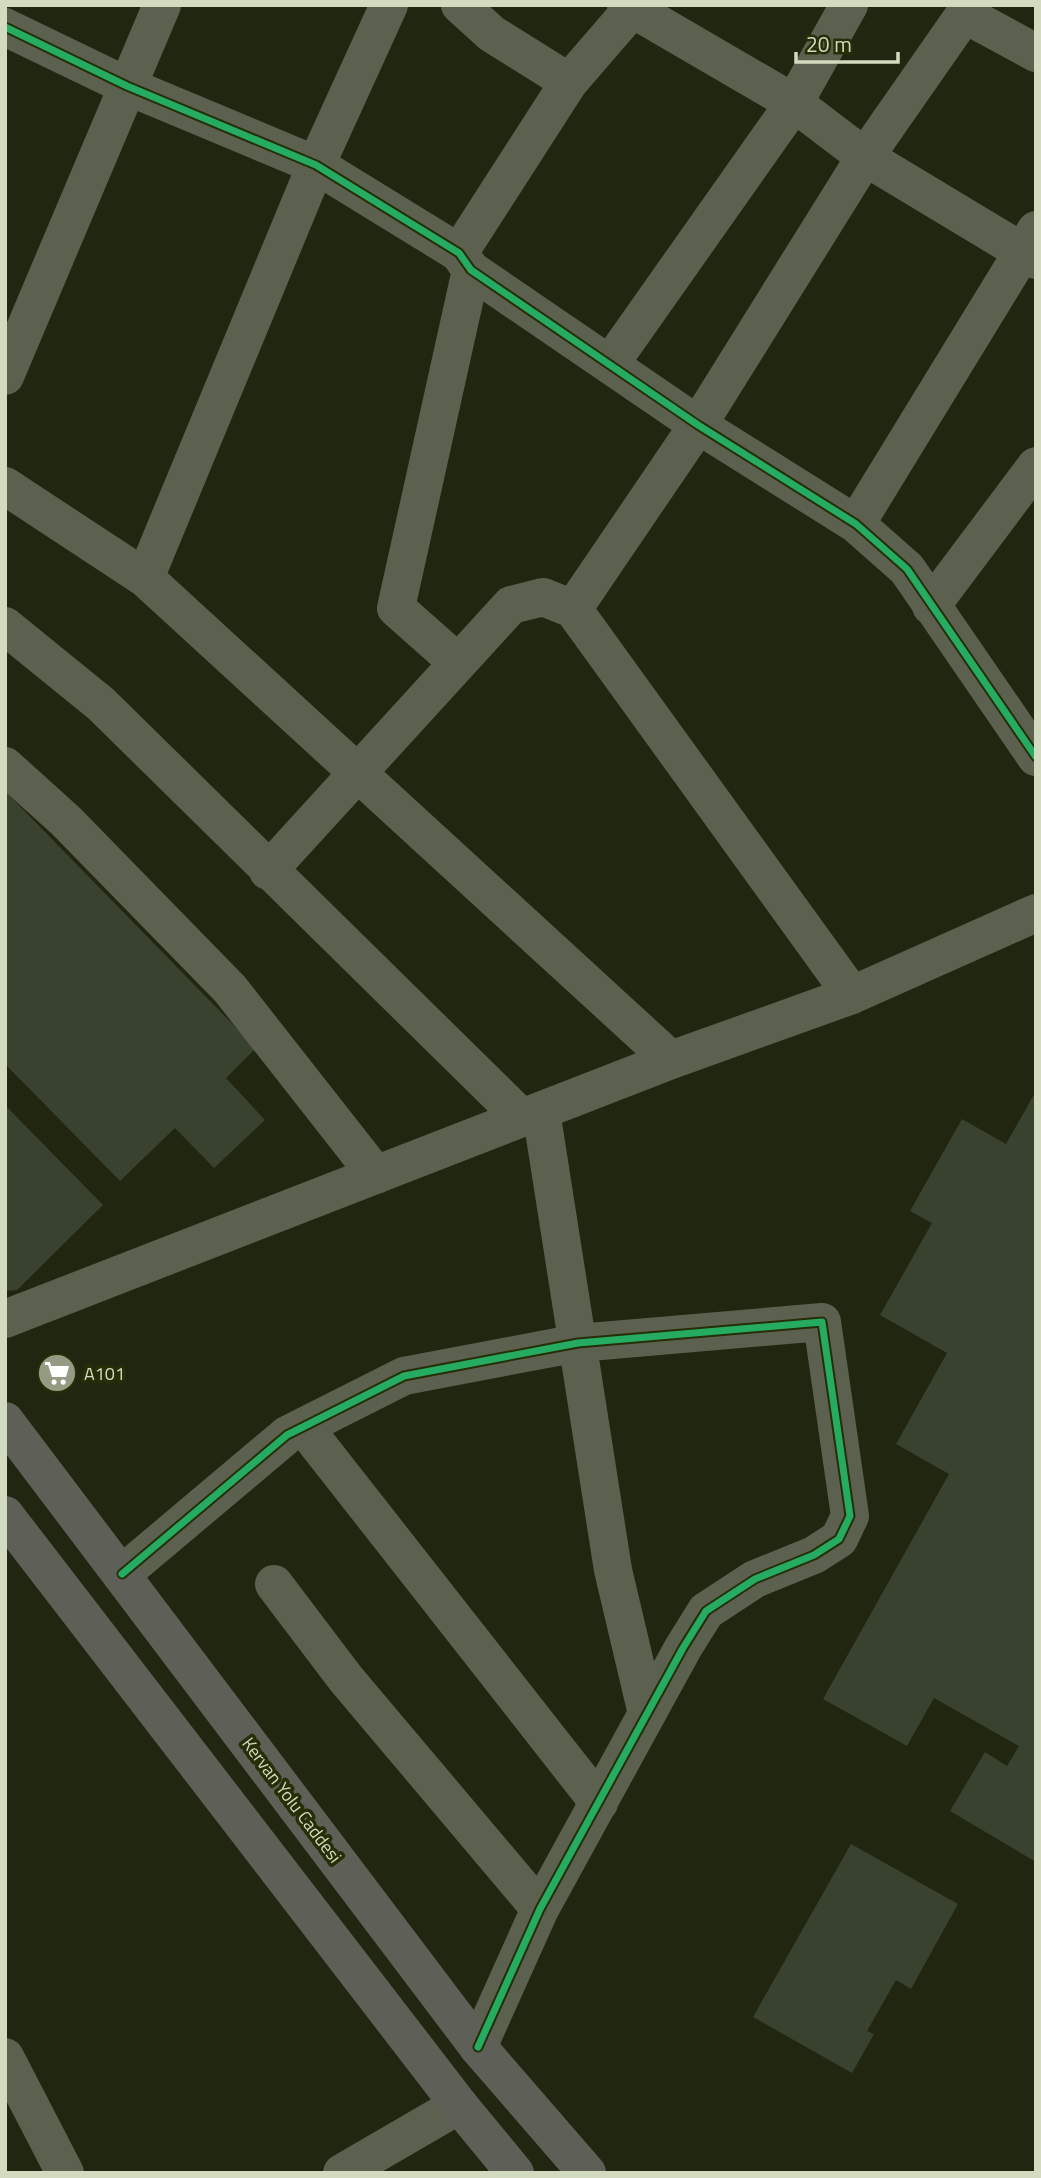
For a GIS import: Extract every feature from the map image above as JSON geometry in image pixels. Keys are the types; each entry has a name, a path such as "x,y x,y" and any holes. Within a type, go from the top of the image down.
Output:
{"main road":[{"name":"Kervan Yolu Caddesi","path":"5,1421 478,2047 587,2173"},
{"path":"5,1515 458,2105 515,2173"}],"street":[{"path":"5,376 162,5"},
{"path":"145,578 316,165 389,5"},
{"path":"460,5 492,34 569,82"},
{"path":"610,364 794,103 849,5"},
{"path":"458,663 396,608 465,261 569,82 629,7 794,103 865,157 1031,248 856,524"},
{"path":"573,609 698,425 865,157 969,10 1036,53"},
{"path":"5,27 127,86 316,165 465,261 698,425 856,524 907,569 1036,757"},
{"path":"932,606 1036,466"},
{"path":"5,486 145,578 671,1060"},
{"path":"268,871 511,605 543,597 573,609 852,995"},
{"path":"5,626 101,704 268,871 532,1115 578,1343 613,1570 647,1714"},
{"path":"5,766 66,821 230,989 376,1175"},
{"path":"5,1319 671,1060 852,995 1036,913"},
{"path":"122,1574 287,1436 404,1376 578,1343 822,1322 850,1516 839,1539 814,1555 755,1578 706,1611 540,1909 478,2047"},
{"path":"304,1427 599,1802"},
{"path":"274,1584 346,1679 540,1909"},
{"path":"5,2057 65,2173"},
{"path":"342,2173 458,2105"}],"building":[{"path":"5,791 256,1048 226,1078 265,1120 214,1168 175,1128 120,1181 5,1064"},
{"path":"1036,1091 1036,1862 950,1811 985,1752 1007,1766 1019,1746 934,1698 907,1746 823,1699 949,1474 896,1444 947,1353 880,1315 932,1223 910,1211 962,1119 1006,1144"},
{"path":"5,1105 103,1205 17,1290 5,1291"},
{"path":"851,1844 958,1904 911,1989 896,1980 867,2031 874,2034 852,2073 753,2017"}],"cycle path":[{"path":"5,27 127,86 316,165 459,253 471,270 698,425 856,524 907,569 1036,757"},
{"path":"122,1574 287,1435 404,1376 578,1343 822,1322 850,1516 839,1539 814,1555 755,1579 706,1611 540,1909 478,2047"}],"place":[{"name":"A101","path":"57,1373"}]}
